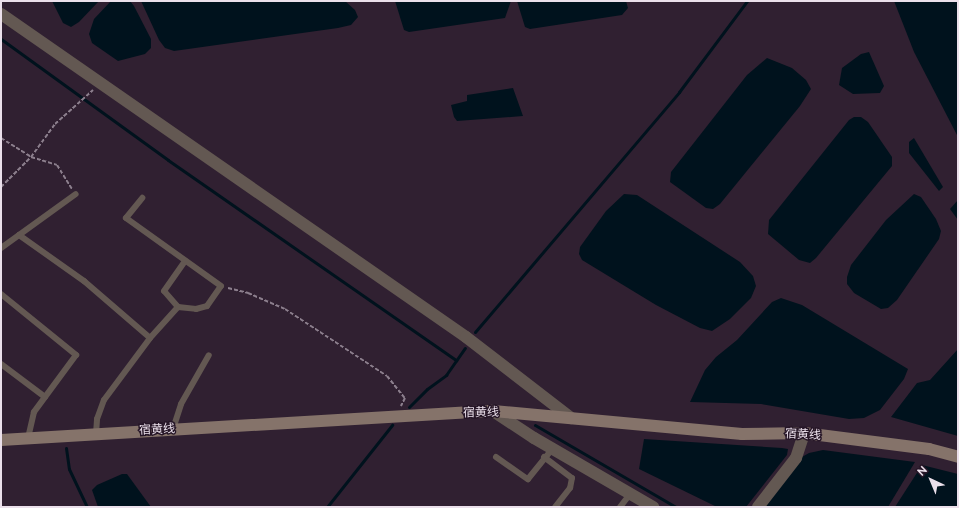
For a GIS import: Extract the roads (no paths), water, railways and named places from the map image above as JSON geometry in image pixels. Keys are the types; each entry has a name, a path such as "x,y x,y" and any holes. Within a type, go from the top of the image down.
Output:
{"main road":[{"name":"宿黄线","path":"1,440 493,411 742,434 804,433 929,449 958,457"}],"street":[{"path":"1,14 466,336 571,418"},
{"path":"493,411 548,453 653,507"},
{"path":"758,507 796,458 804,433"}],"lane":[{"path":"1,248 76,194"},
{"path":"142,198 126,218 221,286 207,306 196,309 178,307 164,291 186,261"},
{"path":"18,235 84,281 150,338"},
{"path":"1,294 76,355 34,412 28,438"},
{"path":"96,434 96,419 104,400 150,338 178,307"},
{"path":"173,429 181,404 209,355"},
{"path":"1,364 45,397"},
{"path":"496,457 528,479 548,453 572,478 570,488 555,507"},
{"path":"620,507 630,494"}],"water":[{"path":"52,1 99,1 79,22 71,27 63,23"},
{"path":"111,1 130,1 134,6 151,39 151,48 145,54 118,61 92,43 89,34 94,19"},
{"path":"141,1 345,1 355,10 358,17 351,25 338,28 174,51 165,48 159,40"},
{"path":"395,1 511,1 505,18 409,32 404,30"},
{"path":"517,1 626,1 628,8 622,15 530,29 525,27"},
{"path":"894,1 958,1 958,137 914,52"},
{"path":"869,52 884,86 880,93 853,94 839,85 842,68 861,54"},
{"path":"767,58 792,68 806,80 811,89 800,106 720,204 713,209 706,208 670,182 671,172 747,75"},
{"path":"513,88 523,116 457,121 454,117 451,105 467,101 467,95"},
{"path":"854,117 861,117 868,122 892,157 892,166 816,258 810,263 799,260 768,234 769,220 849,120"},
{"path":"914,138 943,187 939,191 909,153 909,142"},
{"path":"624,194 637,195 740,262 753,276 756,286 751,298 730,319 712,331 700,328 656,305 582,260 579,254 580,247 606,211"},
{"path":"914,194 921,197 936,219 941,231 939,239 897,300 888,308 881,309 854,293 847,284 847,277 851,265 886,220"},
{"path":"958,200 958,220 950,209"},
{"path":"781,298 802,305 908,369 904,379 880,410 864,418 849,419 761,404 690,402 705,370 716,357 737,340 772,302"},
{"path":"958,349 958,436 891,417 917,383 930,380"},
{"path":"644,439 788,449 787,455 746,507 717,507 639,469"},
{"path":"823,450 915,462 888,507 763,507 802,457 809,453"},
{"path":"922,465 958,474 958,507 895,507"},
{"path":"122,474 127,474 151,507 98,507 92,490 97,485"}],"waterway":[{"path":"475,332 679,92 747,1"},
{"path":"1,39 168,160 456,360"},
{"path":"409,407 427,389 446,375 465,348"},
{"path":"327,507 392,425"},
{"path":"535,425 676,507"},
{"path":"66,448 69,469 87,507"}]}
